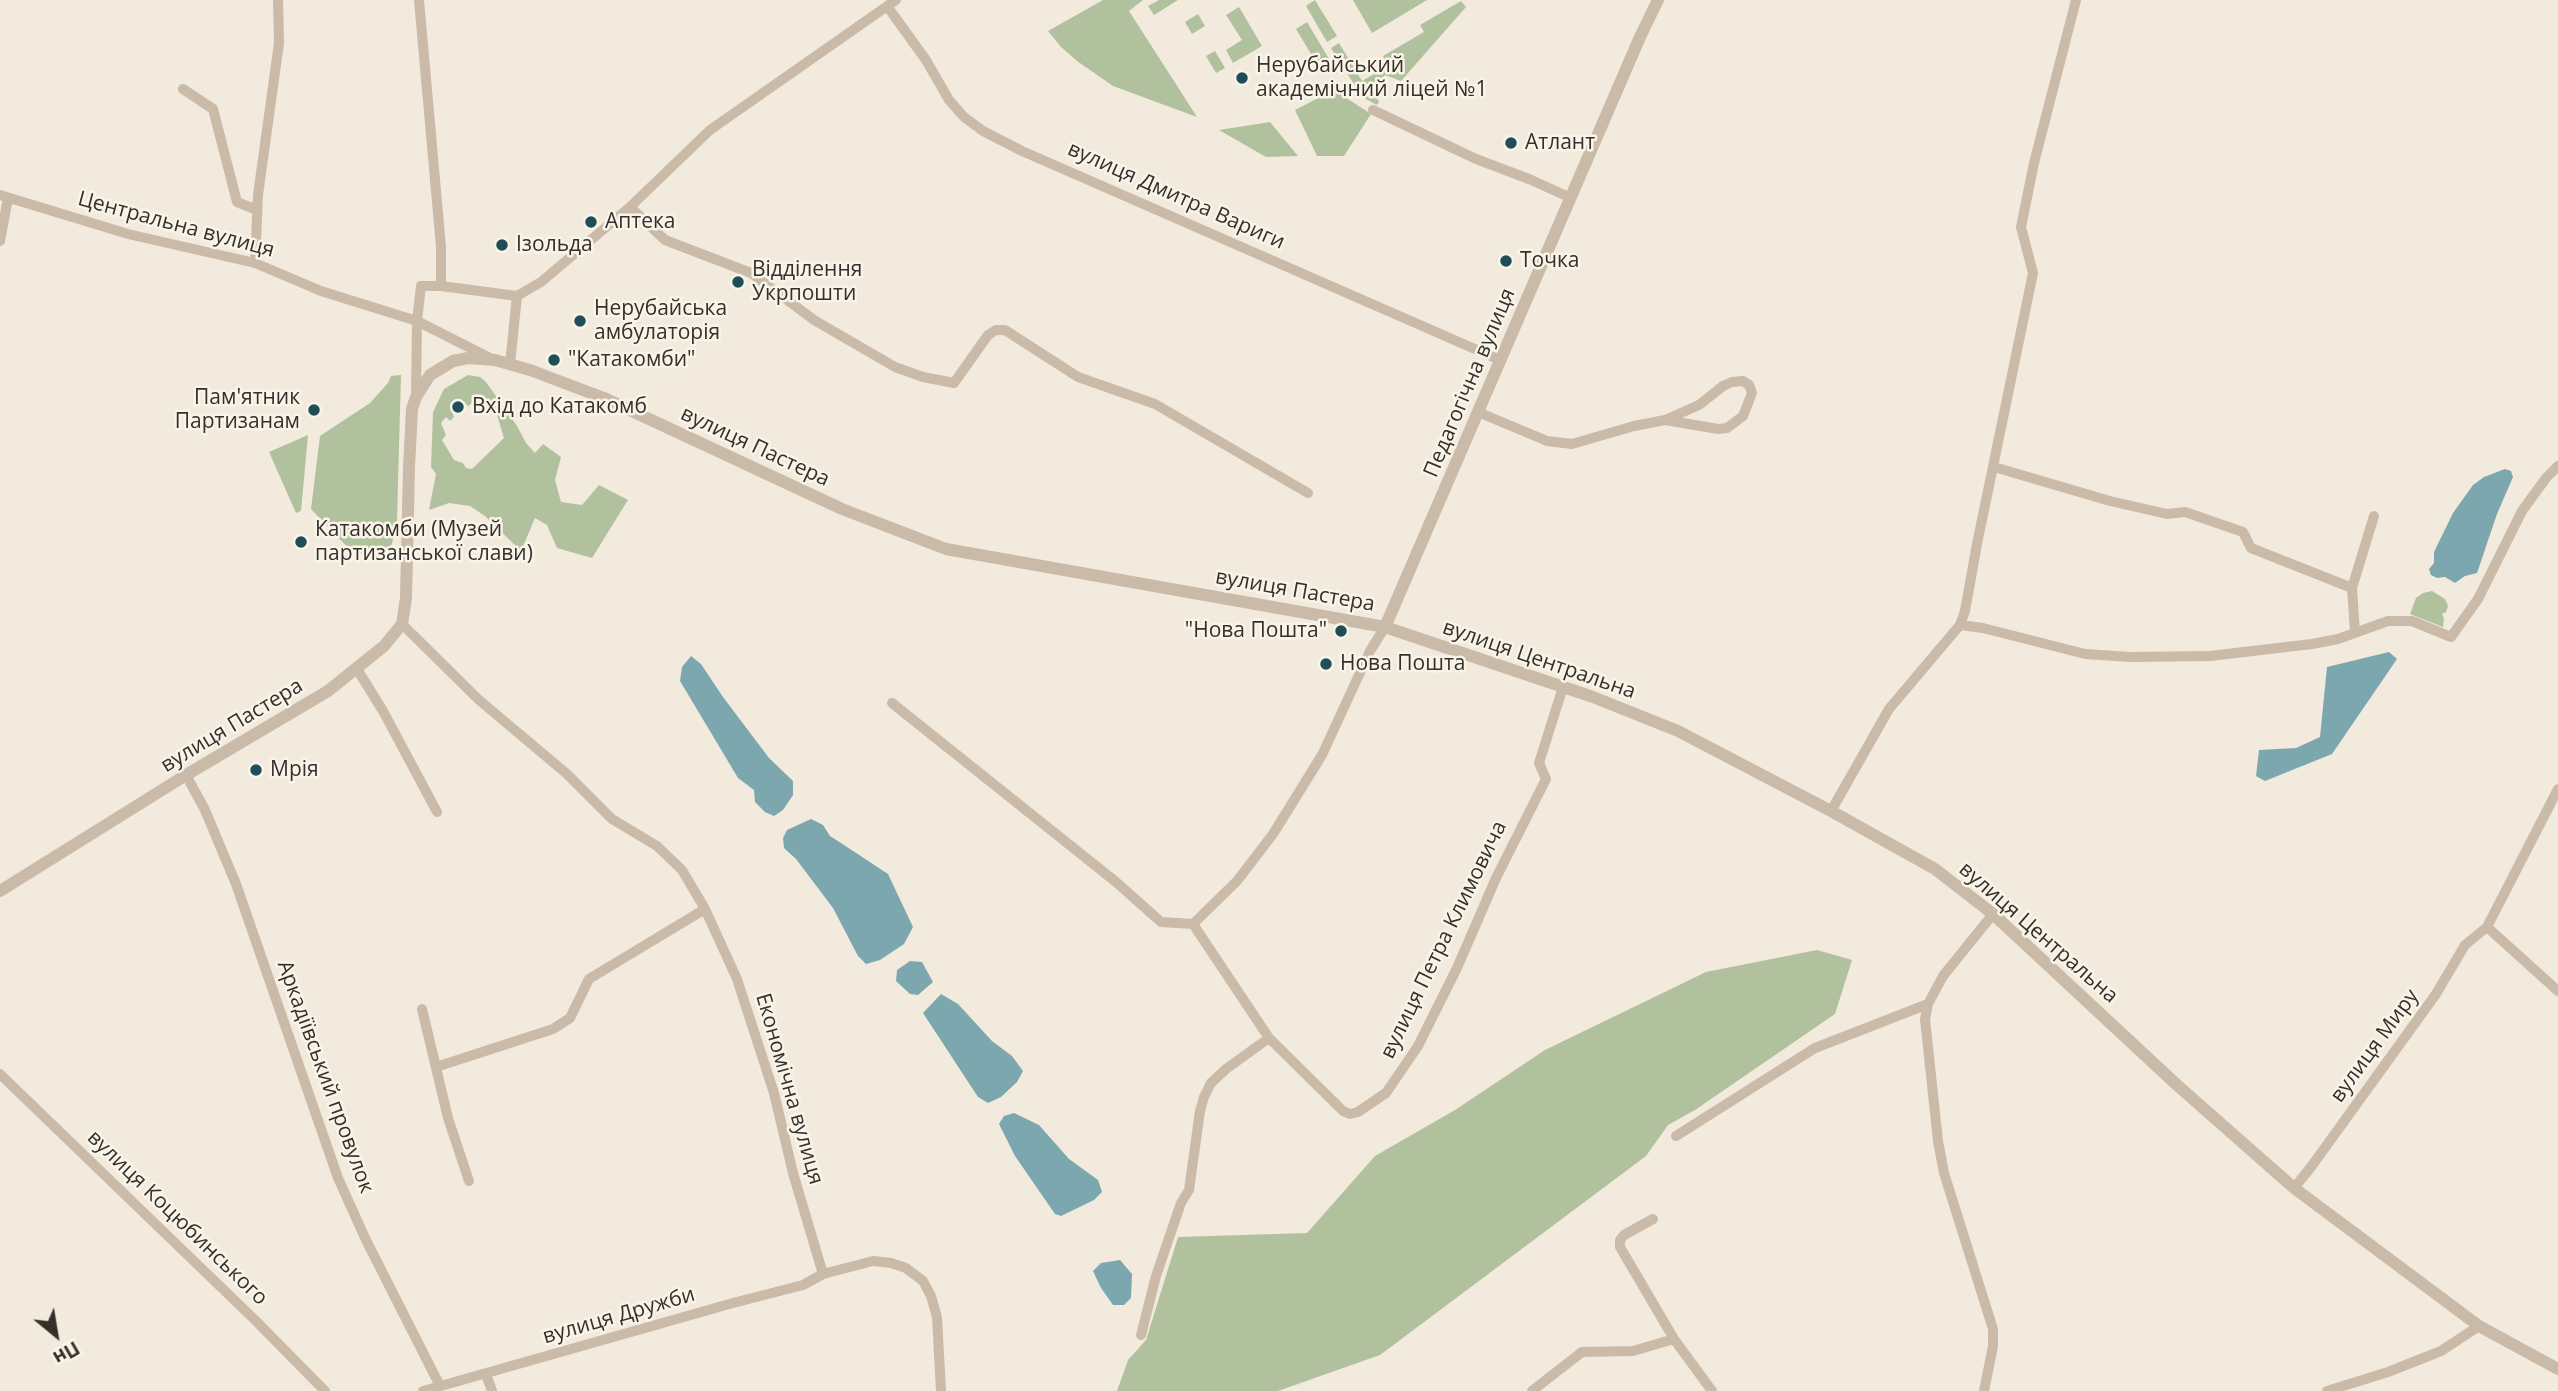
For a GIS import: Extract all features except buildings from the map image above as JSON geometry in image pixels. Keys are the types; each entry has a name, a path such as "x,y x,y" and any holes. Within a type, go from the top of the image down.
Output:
{"street":[{"path":"255,263 257,210 279,43 278,0"},
{"path":"419,0 441,286"},
{"name":"Педагогічна вулиця","path":"1385,627 1658,0"},
{"path":"1831,811 1889,709 1960,625 1965,611 1976,544 2033,273 2021,228 2034,163 2076,0"},
{"path":"402,624 406,598 409,467 412,410 416,397 417,321 421,286 517,296 541,282 631,207 710,130 891,3"},
{"name":"вулиця Дмитра Вариги","path":"891,3 949,100 964,117 983,131 1022,151 1500,360"},
{"path":"183,89 213,109 237,202 257,210"},
{"path":"1373,110 1476,159 1571,198"},
{"path":"0,241 4,197"},
{"name":"Центральна вулиця","path":"4,197 128,234 255,263 321,290 417,321 495,360"},
{"path":"631,207 665,240 751,273 814,320 895,367 923,377 954,383 988,335 996,330 1005,330 1078,377 1155,404 1308,494"},
{"path":"510,364 517,296"},
{"name":"вулиця Пастера","path":"416,397 430,375 453,361 468,358 495,360 604,398 842,509 946,549 1385,627"},
{"path":"1478,412 1547,441 1572,444 1665,420 1699,405 1732,382 1743,381 1749,385 1752,393 1743,416 1727,428 1718,429 1665,420"},
{"path":"1960,625 1983,628 2085,654 2131,657 2210,656 2312,644 2338,639 2388,621 2412,621 2451,637 2478,599 2522,511 2558,466"},
{"path":"1994,467 2110,501 2167,514 2185,512 2243,532 2251,548 2352,588"},
{"path":"2355,632 2352,588 2374,516"},
{"name":"вулиця Пастера","path":"0,891 186,775 328,691 384,646 402,624"},
{"name":"Економічна вулиця","path":"402,624 479,699 558,766 612,819 657,846 682,870 705,909 737,979 774,1093 793,1173 823,1274"},
{"path":"892,703 1161,922 1193,925 1237,881 1273,834 1322,755 1370,651 1385,627"},
{"name":"вулиця Центральна","path":"1385,627 1593,697 1678,731 1935,869 1993,915 2294,1188 2479,1326 2558,1369"},
{"path":"357,669 383,710 437,813"},
{"name":"вулиця Петра Климовича","path":"1193,925 1269,1038 1343,1111 1350,1114 1358,1112 1386,1093 1418,1046 1457,968 1496,878 1546,779 1539,763 1563,687"},
{"name":"Аркадіївський провулок","path":"186,775 205,810 236,884 338,1178 366,1240 440,1386"},
{"name":"вулиця Миру","path":"2294,1188 2436,994 2465,945 2487,927 2558,789"},
{"path":"436,1067 553,1028 570,1018 589,979 705,909"},
{"path":"1984,1391 1993,1329 1944,1173 1925,1019 1928,1004 1943,976 1993,915"},
{"path":"2487,927 2558,990"},
{"path":"1676,1136 1815,1048 1928,1004"},
{"path":"422,1009 448,1118 469,1181"},
{"path":"1142,1335 1163,1254 1181,1203 1189,1190 1204,1097 1212,1083 1226,1069 1269,1038"},
{"name":"вулиця Коцюбинського","path":"0,1074 255,1320 324,1391"},
{"path":"1653,1219 1624,1235 1620,1240 1620,1247 1674,1339 1712,1391"},
{"path":"823,1274 873,1261 891,1263 917,1275 931,1296 937,1317 941,1391"},
{"name":"вулиця Дружби","path":"423,1391 803,1285 823,1274"},
{"path":"2327,1391 2388,1372 2441,1351 2479,1326"},
{"path":"1532,1391 1583,1352 1633,1351 1674,1339"},
{"path":"486,1374 492,1391"}],"green space":[{"path":"1103,0 1143,0 1129,11 1197,117 1113,86 1077,61 1048,31"},
{"path":"1159,0 1178,0 1154,15 1148,6"},
{"path":"1315,0 1337,36 1327,42 1306,6"},
{"path":"1353,0 1427,0 1372,33"},
{"path":"1461,1 1466,7 1401,81 1385,75 1372,88 1379,102 1377,105 1362,97 1331,48 1339,43 1362,81 1388,66 1383,56 1424,32 1420,25"},
{"path":"1239,7 1262,46 1233,63 1226,50 1242,40 1226,15"},
{"path":"1198,14 1205,26 1192,34 1185,22"},
{"path":"1307,22 1338,74 1323,74 1296,29"},
{"path":"1215,51 1225,68 1216,73 1206,56"},
{"path":"1334,90 1371,114 1344,156 1317,156 1295,110"},
{"path":"1270,122 1298,156 1266,157 1219,130"},
{"path":"401,375 397,520 392,544 384,552 373,555 353,553 311,509 320,436 370,403 391,376"},
{"path":"468,375 480,377 486,382 535,453 543,444 561,457 555,480 561,502 582,505 599,485 628,500 592,558 557,548 547,525 535,518 521,551 485,516 470,506 449,503 429,510 436,474 431,467 433,412 444,389","holes":["480,397 483,400 479,408 483,412 490,409 497,415 504,438 472,469 466,468 463,463 454,460 442,440 446,435 441,423 446,417 450,421 454,417 452,412 463,401 468,406 474,402 474,398"]},
{"path":"308,435 301,511 296,513 269,452"},
{"path":"2432,591 2445,599 2448,606 2442,614 2443,627 2410,614 2416,598"},
{"path":"1817,950 1852,960 1835,1014 1695,1110 1668,1125 1646,1156 1380,1355 1278,1391 1117,1391 1128,1360 1146,1340 1178,1237 1307,1233 1375,1156 1455,1110 1545,1050 1706,972"}],"water":[{"path":"2505,469 2511,471 2513,477 2477,573 2465,576 2455,583 2445,577 2437,578 2431,575 2429,569 2434,563 2434,552 2453,513 2473,485 2484,477"},
{"path":"2389,652 2397,659 2332,754 2265,781 2256,776 2259,750 2296,748 2320,737 2327,667"},
{"path":"691,656 701,664 769,758 793,781 793,795 783,810 774,816 765,812 755,802 754,790 738,778 680,681 682,667"},
{"path":"811,819 823,825 830,836 888,874 913,927 904,944 880,960 866,964 858,956 833,908 796,859 784,848 783,838 787,830"},
{"path":"910,961 922,962 933,982 918,995 910,994 896,981 897,970"},
{"path":"941,994 958,1004 992,1041 1012,1056 1023,1071 1017,1082 1001,1097 988,1103 978,1097 923,1013"},
{"path":"1014,1113 1039,1125 1069,1159 1098,1180 1102,1192 1094,1200 1061,1216 1055,1214 1015,1156 999,1124 1004,1116"},
{"path":"1120,1260 1132,1274 1131,1298 1124,1305 1113,1305 1093,1271 1101,1263"}],"place":[{"name":"Нерубайський академічний ліцей №1","path":"1242,78"},
{"name":"Атлант","path":"1511,143"},
{"name":"Аптека","path":"591,222"},
{"name":"Ізольда","path":"502,245"},
{"name":"Точка","path":"1506,261"},
{"name":"Відділення Укрпошти","path":"738,282"},
{"name":"Нерубайська амбулаторія","path":"580,321"},
{"name":"\"Катакомби\"","path":"554,360"},
{"name":"Вхід до Катакомб","path":"458,407"},
{"name":"Пам'ятник Партизанам","path":"314,410"},
{"name":"Катакомби (Музей партизанської слави)","path":"301,542"},
{"name":"\"Нова Пошта\"","path":"1341,631"},
{"name":"Нова Пошта","path":"1326,664"},
{"name":"Мрія","path":"256,770"}]}
